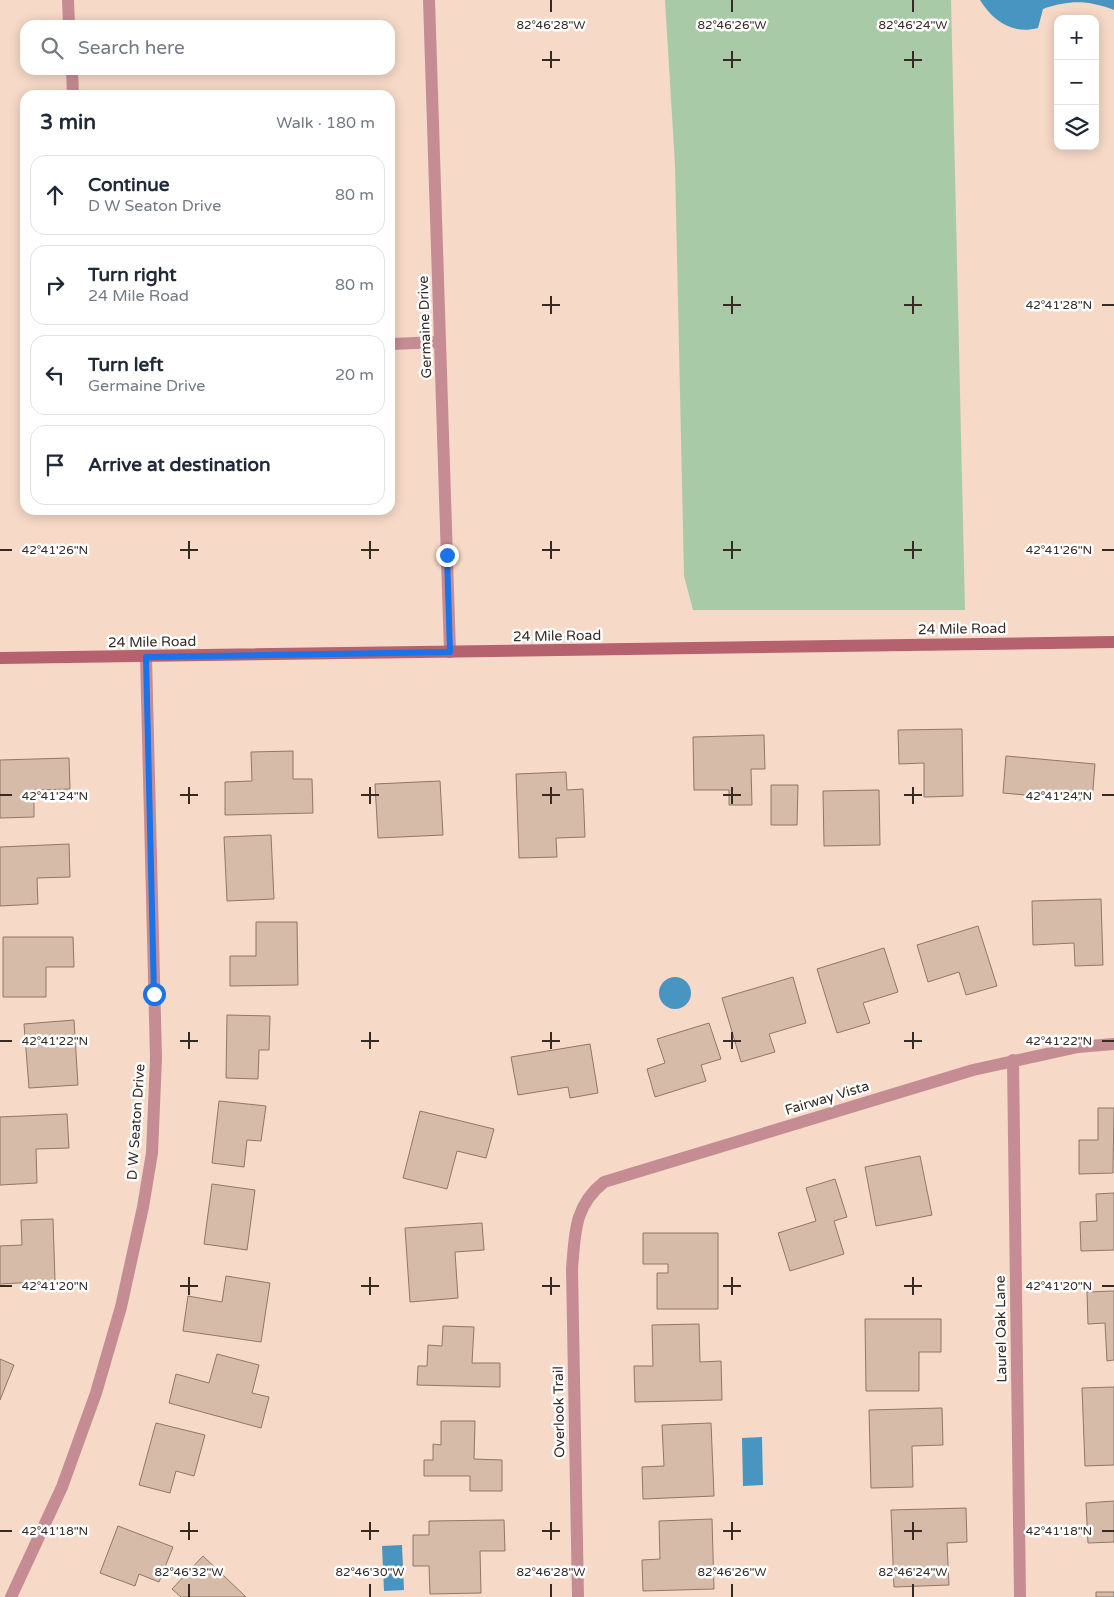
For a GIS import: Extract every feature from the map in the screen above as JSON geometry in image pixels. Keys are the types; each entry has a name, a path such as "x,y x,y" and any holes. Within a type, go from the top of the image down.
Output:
{"street":[{"path":"68,0 69,20"},
{"name":"Germaine Drive","path":"429,0 450,652"},
{"path":"72,75 73,90"},
{"path":"395,344 440,342"},
{"name":"24 Mile Road","path":"0,658 1114,642"},
{"name":"D W Seaton Drive","path":"11,1597 62,1487 99,1385 121,1307 152,1153 156,1058 146,657"},
{"name":"Fairway Vista","path":"576,1226 587,1198 604,1182 927,1083 1013,1060 1078,1046 1114,1044"},
{"name":"Laurel Oak Lane","path":"1013,1060 1020,1597"},
{"name":"Overlook Trail","path":"576,1226 572,1269 572,1305 578,1597"}],"green space":[{"path":"665,0 951,0 965,610 693,610 684,576 675,165"}],"water":[{"path":"980,0 1114,0 1114,10 1087,3 1062,4 1043,9 1038,28 1020,30 997,20"},
{"path":"675,977 681,978 686,982 690,987 690,999 686,1004 681,1008 675,1009 669,1008 664,1004 660,999 659,993 660,987 664,982 669,978"},
{"path":"762,1437 763,1485 743,1486 742,1438"},
{"path":"402,1545 404,1590 384,1591 382,1546"}],"building":[{"path":"962,729 963,796 924,797 924,763 899,764 898,730"},
{"path":"764,735 765,769 751,769 752,805 729,805 729,790 694,790 693,737"},
{"path":"293,751 293,779 312,779 313,813 225,815 225,782 252,781 251,752"},
{"path":"1006,756 1095,764 1092,801 1003,793"},
{"path":"69,758 70,789 34,790 34,817 0,818 0,760"},
{"path":"566,772 567,790 583,789 585,837 556,838 557,857 519,858 516,774"},
{"path":"440,781 443,835 378,838 375,784"},
{"path":"771,785 798,785 797,825 771,825"},
{"path":"879,790 880,845 824,846 823,791"},
{"path":"271,835 274,899 227,901 224,837"},
{"path":"69,844 70,877 37,878 38,904 0,906 0,847"},
{"path":"1101,899 1103,965 1075,966 1074,943 1033,945 1032,901"},
{"path":"256,922 297,922 298,985 230,986 230,956 256,956"},
{"path":"978,926 997,986 966,995 959,972 928,982 917,945"},
{"path":"3,937 73,937 74,967 46,967 46,997 3,997"},
{"path":"884,948 898,992 863,1003 870,1023 837,1033 817,969"},
{"path":"793,977 806,1023 769,1034 775,1052 741,1062 722,998"},
{"path":"227,1015 270,1016 269,1050 259,1050 258,1079 226,1078"},
{"path":"74,1020 78,1085 29,1088 24,1024"},
{"path":"709,1023 721,1059 701,1065 706,1081 655,1097 647,1069 665,1063 657,1039"},
{"path":"590,1044 598,1093 570,1098 568,1087 518,1095 511,1057"},
{"path":"219,1101 266,1106 261,1141 247,1140 244,1167 212,1163"},
{"path":"1098,1108 1114,1108 1113,1173 1079,1174 1079,1140 1098,1140"},
{"path":"420,1111 494,1129 486,1158 457,1151 447,1189 403,1178"},
{"path":"67,1114 69,1148 36,1149 37,1183 0,1185 0,1117"},
{"path":"920,1156 932,1215 876,1226 865,1167"},
{"path":"835,1179 847,1217 834,1221 844,1254 790,1271 778,1233 816,1221 806,1188"},
{"path":"212,1184 255,1190 247,1250 204,1244"},
{"path":"1114,1193 1114,1250 1081,1251 1080,1222 1097,1221 1096,1194"},
{"path":"53,1219 55,1281 0,1284 0,1246 22,1245 21,1220"},
{"path":"482,1223 484,1250 455,1252 458,1298 410,1302 405,1228"},
{"path":"643,1233 718,1233 718,1309 657,1309 657,1273 668,1273 668,1264 643,1264"},
{"path":"226,1276 270,1283 261,1342 183,1331 188,1296 222,1302"},
{"path":"1114,1291 1114,1360 1107,1361 1105,1323 1088,1324 1087,1292"},
{"path":"865,1319 941,1319 941,1352 919,1352 919,1391 866,1391"},
{"path":"699,1324 700,1362 721,1361 722,1400 635,1402 634,1366 653,1366 652,1325"},
{"path":"443,1326 474,1327 472,1363 500,1363 500,1387 417,1385 418,1366 427,1366 428,1345 442,1346"},
{"path":"217,1354 259,1365 252,1393 269,1397 261,1428 169,1403 176,1374 209,1383"},
{"path":"0,1359 14,1365 0,1400"},
{"path":"1114,1387 1114,1465 1085,1466 1082,1388"},
{"path":"942,1408 943,1445 912,1446 913,1487 871,1488 869,1410"},
{"path":"441,1421 475,1421 474,1459 502,1460 502,1491 470,1491 470,1476 424,1476 424,1460 433,1460 433,1444 441,1445"},
{"path":"156,1423 205,1435 194,1476 176,1471 170,1493 139,1485"},
{"path":"711,1423 714,1496 643,1499 642,1467 664,1466 662,1425"},
{"path":"1114,1501 1114,1542 1088,1543 1086,1503"},
{"path":"966,1508 967,1542 947,1543 949,1585 894,1587 891,1510"},
{"path":"712,1519 714,1589 643,1591 642,1560 660,1559 659,1521"},
{"path":"504,1520 505,1551 480,1551 481,1593 430,1594 429,1566 413,1566 413,1535 429,1535 429,1521"},
{"path":"118,1526 173,1547 159,1582 139,1574 135,1586 100,1573"},
{"path":"203,1556 246,1597 181,1597 172,1589"},
{"path":"1096,1592 1114,1592 1114,1597 1096,1597"}],"route":[{"path":"154,994 146,657 450,652 447,555"}]}
